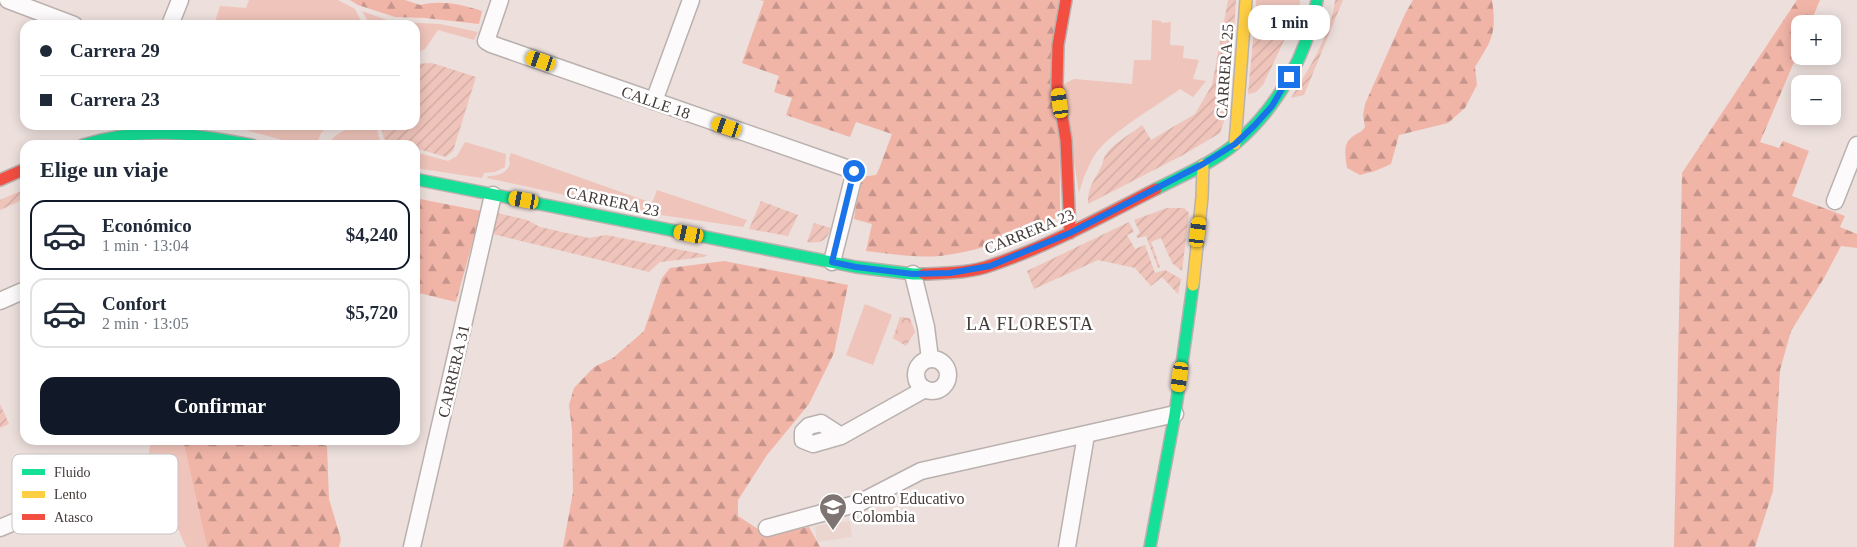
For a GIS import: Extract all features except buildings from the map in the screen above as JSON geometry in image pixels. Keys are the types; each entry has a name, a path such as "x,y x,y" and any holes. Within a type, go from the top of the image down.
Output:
{"main road":[{"path":"1066,0 1058,45 1057,84 1066,140 1070,233"},
{"name":"CARRERA 25","path":"1235,144 1246,0"},
{"name":"CARRERA 23","path":"420,180 856,267 913,274 950,273 990,266 1070,233 1203,164 1235,144 1272,106 1289,77 1314,18 1317,0"},
{"path":"102,140 124,134 144,132 229,133 242,140"},
{"path":"1150,547 1175,414 1191,301 1202,197 1203,164"},
{"path":"3,175 20,170"}],"street":[{"path":"8,0 61,20"},
{"path":"172,20 180,0"},
{"name":"CALLE 18","path":"500,0 486,41 854,171 832,262"},
{"path":"654,101 692,0"},
{"path":"1835,201 1857,145"},
{"name":"CARRERA 31","path":"412,547 493,195"},
{"path":"913,274 926,327 930,359"},
{"path":"0,300 20,292"},
{"path":"841,436 925,389 936,390 940,388 948,377 947,369 942,362 930,359 921,363 917,372 918,382 925,389"},
{"path":"767,528 859,503 921,471 1175,414"},
{"path":"1067,547 1086,435"},
{"path":"0,528 12,523"}],"shaded area":[{"name":"Centro Educativo Colombia","path":"850,521 852,537 817,542 815,526"}],"green space":[{"path":"249,0 338,0 355,9 360,20 216,20 220,6 246,8"},
{"path":"350,0 405,0 420,5 435,3 451,4 482,11 479,24 395,17 358,5"},
{"path":"760,0 1059,0 1060,216 1005,240 947,255 906,256 866,251 872,224 854,219 860,177 876,175 892,134 856,122 850,137 786,115 792,98 774,92 779,76 742,63 764,1"},
{"path":"1228,0 1236,0 1229,105 1220,133 1183,155 1088,204 1090,189 1102,166 1104,157 1117,143 1142,125 1151,140 1195,114 1212,85"},
{"path":"1256,0 1300,0 1299,9 1256,8"},
{"path":"1335,0 1343,0 1304,95 1291,98 1312,63 1324,38 1333,13"},
{"path":"1413,0 1492,0 1494,21 1492,36 1475,67 1477,85 1465,108 1448,123 1399,135 1391,164 1360,175 1347,168 1345,151 1347,143 1365,127 1363,115 1365,104"},
{"path":"1797,0 1820,0 1814,15 1791,15 1791,65 1793,65 1760,142 1779,148 1783,141 1809,151 1792,196 1845,216 1840,227 1857,234 1857,248 1841,246 1824,278 1791,331 1780,370 1773,491 1755,547 1674,547 1682,173"},
{"path":"1256,8 1299,9 1263,85 1256,92 1248,94"},
{"path":"362,11 387,20 367,20"},
{"path":"1152,20 1161,21 1162,23 1171,22 1170,45 1184,46 1183,58 1199,60 1193,79 1206,81 1193,97 1180,89 1112,137 1093,158 1079,193 1062,85 1074,79 1132,84 1134,60 1151,60"},
{"path":"420,23 440,24 478,32 474,40 438,30 425,49 420,52"},
{"path":"432,63 476,77 453,151 446,157 420,149 420,140 384,139 382,130 420,130 420,64"},
{"path":"324,130 318,140 282,140 249,131"},
{"path":"345,130 377,130 380,140 332,140"},
{"path":"465,142 506,154 505,167 495,172 484,173 482,178 420,169 420,153 448,161 457,156"},
{"path":"511,153 652,203 657,190 747,220 743,227 647,213 487,178 488,176 501,174 506,170 510,164"},
{"path":"20,191 20,201 0,210 0,200"},
{"path":"420,199 481,211 456,302 420,293"},
{"path":"761,201 798,215 788,236 749,229"},
{"path":"1167,208 1184,208 1189,213 1182,271 1172,263 1161,238 1151,242 1160,267 1158,268 1146,236 1138,238 1136,236 1140,233 1134,220"},
{"path":"497,213 527,220 540,227 589,238 606,235 707,255 704,257 660,262 649,272 493,234 486,265 484,265"},
{"path":"1129,222 1134,232 1127,235 1135,249 1145,245 1155,273 1165,270 1181,279 1178,294 1162,277 1151,286 1135,268 1098,260 1034,289 1027,271"},
{"path":"814,223 831,228 822,241 807,242"},
{"path":"724,261 848,285 834,353 809,404 767,455 738,500 738,516 767,535 809,527 820,547 563,547 573,492 572,430 569,405 574,388 594,367 613,358 644,331 662,278 670,268"},
{"path":"865,304 892,315 873,365 846,355"},
{"path":"900,317 910,318 915,332 906,346 893,338"},
{"path":"0,404 9,424 0,428"},
{"path":"150,445 184,445 207,547 186,547 178,529 178,454 149,454"},
{"path":"184,445 327,446 329,499 341,539 339,547 207,547"}],"traffic: fast":[{"path":"1156,189 1218,157 1251,129 1265,113 1289,79 1298,60 1313,20 1317,0"},
{"path":"101,140 147,133 167,133 224,140"},
{"path":"420,180 856,267 924,274"},
{"path":"1150,547 1175,414 1193,285"}],"traffic: slow":[{"path":"1235,144 1246,0"},
{"path":"1193,285 1202,197 1203,165"}],"traffic: jam":[{"path":"1066,0 1058,45 1057,85 1066,140 1070,233"},
{"path":"0,180 20,171"},
{"path":"924,274 984,268 1034,249 1076,230 1156,189"}],"place":[{"name":"Centro Educativo Colombia","path":"833,531"}],"district":[{"name":"LA FLORESTA","path":"1030,324"}],"route":[{"path":"854,171 832,262 913,274 950,273 990,266 1070,233 1203,164 1235,144 1272,106 1289,77"}]}
